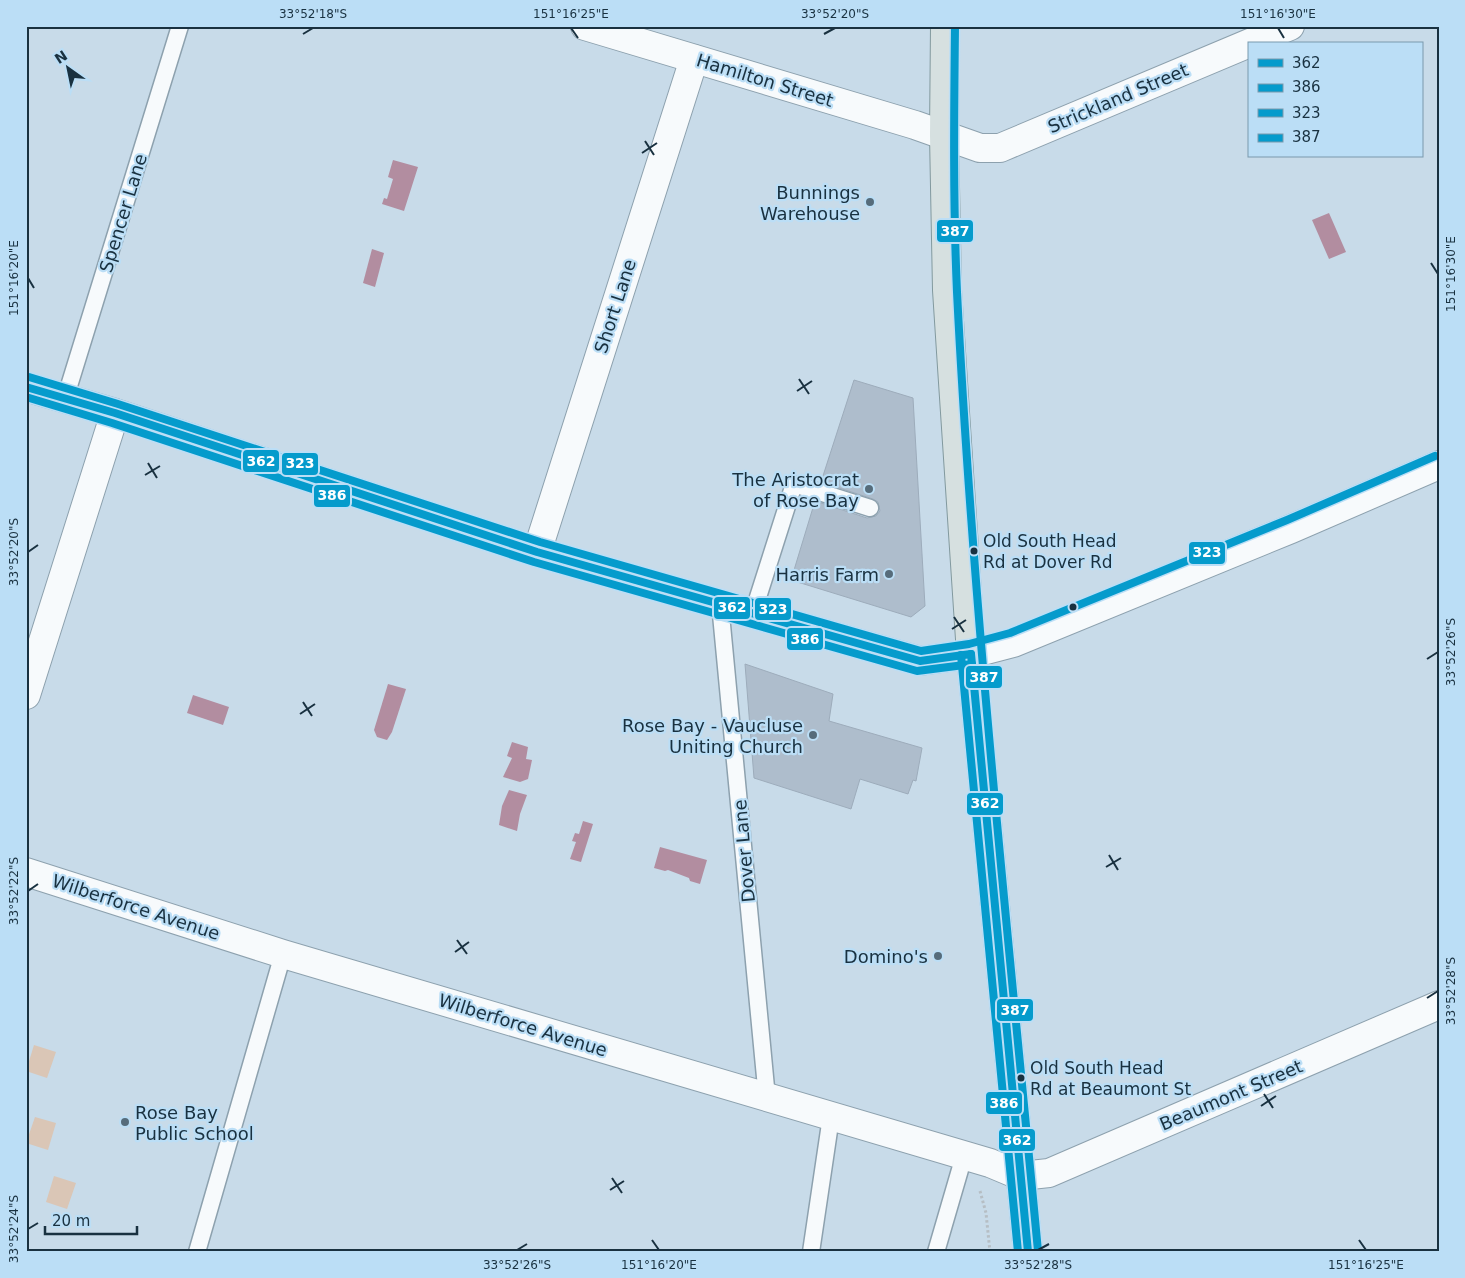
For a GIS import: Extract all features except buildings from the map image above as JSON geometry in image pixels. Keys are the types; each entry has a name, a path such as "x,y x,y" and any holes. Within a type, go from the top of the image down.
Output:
{"main road":[{"path":"946,26 944,135 947,290 971,654 1028,1252"}],"street":[{"name":"Hamilton Street","path":"585,26 944,135"},
{"name":"Strickland Street","path":"1252,42 1290,26"},
{"name":"Strickland Street","path":"944,135 980,148 1000,148 1248,44"},
{"name":"Short Lane","path":"537,552 694,59"},
{"path":"26,387 115,413 537,552 920,661 971,654 1013,644 1439,466"},
{"path":"26,695 115,413"},
{"name":"Wilberforce Avenue","path":"26,872 283,954 990,1163 1021,1176"},
{"name":"Beaumont Street","path":"1021,1176 1050,1173 1439,1005"}],"lane":[{"name":"Spencer Lane","path":"65,399 180,26"},
{"path":"753,613 794,484 870,508"},
{"name":"Dover Lane","path":"720,604 767,1098"},
{"path":"197,1252 283,954"},
{"path":"811,1252 831,1116"},
{"path":"936,1252 967,1157"}],"path":[{"path":"967,1157 986,1213 990,1252"}],"shaded area":[{"path":"393,160 418,167 404,211 382,204 384,198 387,199 393,179 388,177"},
{"path":"1329,213 1346,252 1329,259 1312,220"},
{"path":"372,249 384,253 375,287 363,283"},
{"path":"388,684 406,689 392,732 387,740 377,737 374,730"},
{"path":"193,695 229,707 223,725 187,713"},
{"path":"512,742 528,747 526,759 532,760 528,779 520,782 503,777 512,758 507,756"},
{"path":"509,790 527,795 520,814 517,831 499,825 502,806"},
{"path":"583,821 593,824 581,862 570,859 576,842 572,841 575,833 579,834"},
{"path":"660,847 707,860 700,884 668,870 654,868"},
{"path":"34,1045 56,1052 47,1078 26,1071"},
{"path":"35,1117 56,1123 48,1150 26,1143"},
{"path":"54,1176 76,1183 67,1209 46,1202"}],"transit line":[{"name":"387","path":"955,26 954,126 957,292 972,532 992,772 1038,1251"},
{"name":"323","path":"29,377 118,404 540,542 921,651 969,644 1010,633 1287,520 1435,456"},
{"name":"362","path":"26,387 115,413 537,552 920,661 971,654"},
{"name":"386","path":"26,397 112,423 534,562 917,671 972,664"},
{"name":"362","path":"971,654 1028,1252"},
{"name":"386","path":"961,655 1018,1252"}],"place":[{"name":"Bunnings Warehouse","path":"870,202"},
{"name":"The Aristocrat of Rose Bay","path":"869,489"},
{"name":"Old South Head Rd at Dover Rd","path":"974,551"},
{"name":"Harris Farm","path":"889,574"},
{"name":"Rose Bay - Vaucluse Uniting Church","path":"813,735"},
{"name":"Domino's","path":"938,956"},
{"name":"Old South Head Rd at Beaumont St","path":"1021,1078"},
{"name":"Rose Bay Public School","path":"125,1122"}]}
